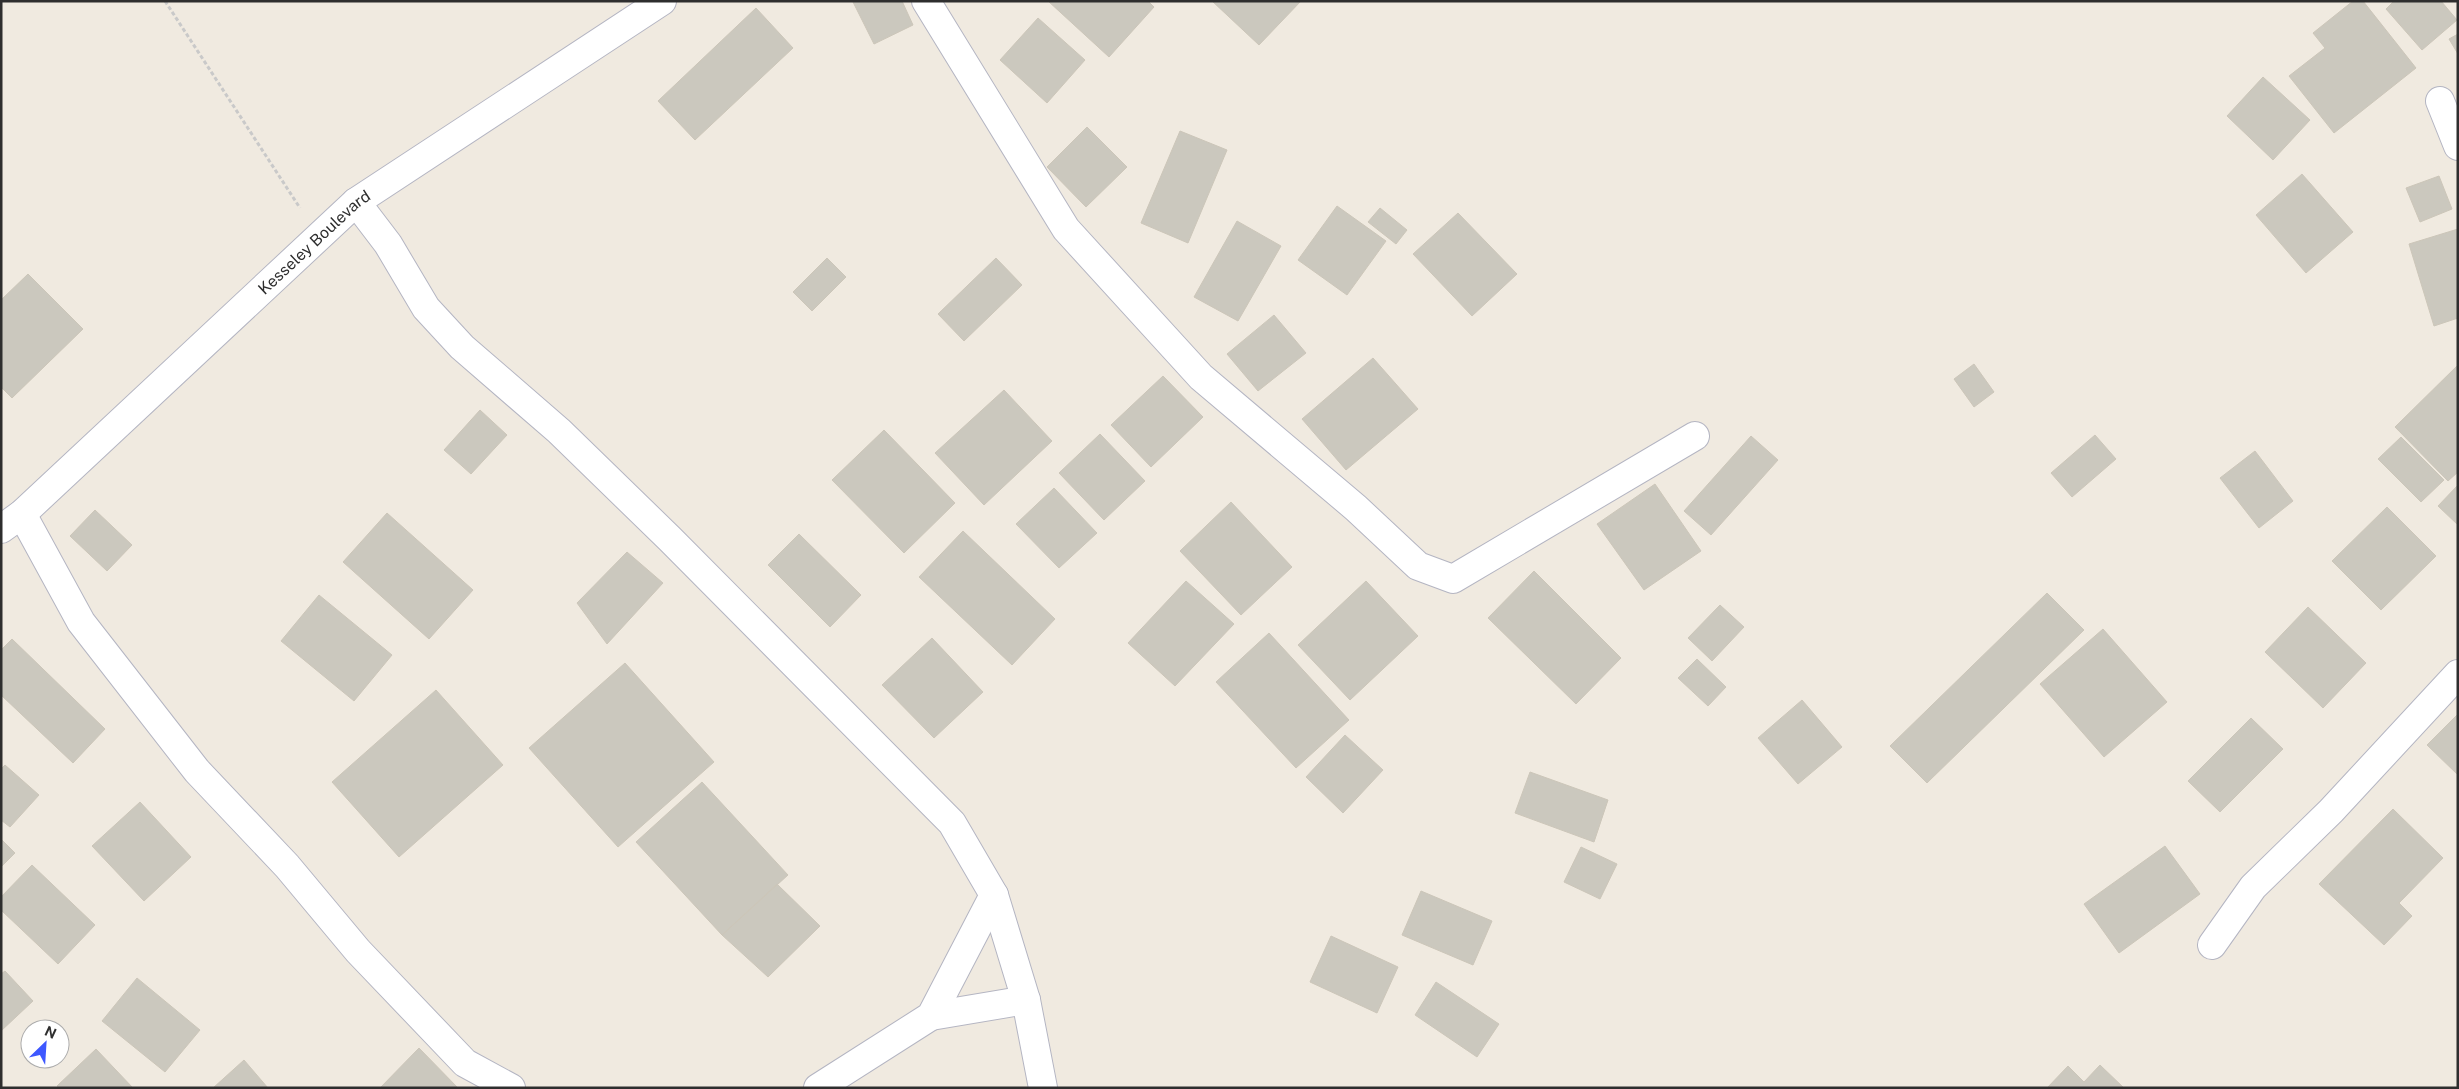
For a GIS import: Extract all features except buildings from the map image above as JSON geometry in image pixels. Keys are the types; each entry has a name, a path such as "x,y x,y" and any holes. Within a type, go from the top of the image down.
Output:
{"street":[{"name":"Kesseley Boulevard","path":"12,522 356,202 662,1"},
{"path":"926,1 1066,229 1201,377 1356,508 1418,566 1453,579 1695,436"},
{"path":"2440,101 2458,146"},
{"path":"356,202 388,244 426,308 462,347 559,431 670,539 952,823 994,894 1026,1000 1043,1088"},
{"path":"12,522 80,622 197,771 288,866 358,951 465,1063 511,1088"},
{"path":"2212,945 2253,887 2331,810 2458,674"},
{"path":"931,1016 994,894"},
{"path":"818,1088 931,1016 1026,1000"}],"path":[{"path":"165,1 319,238"}]}
